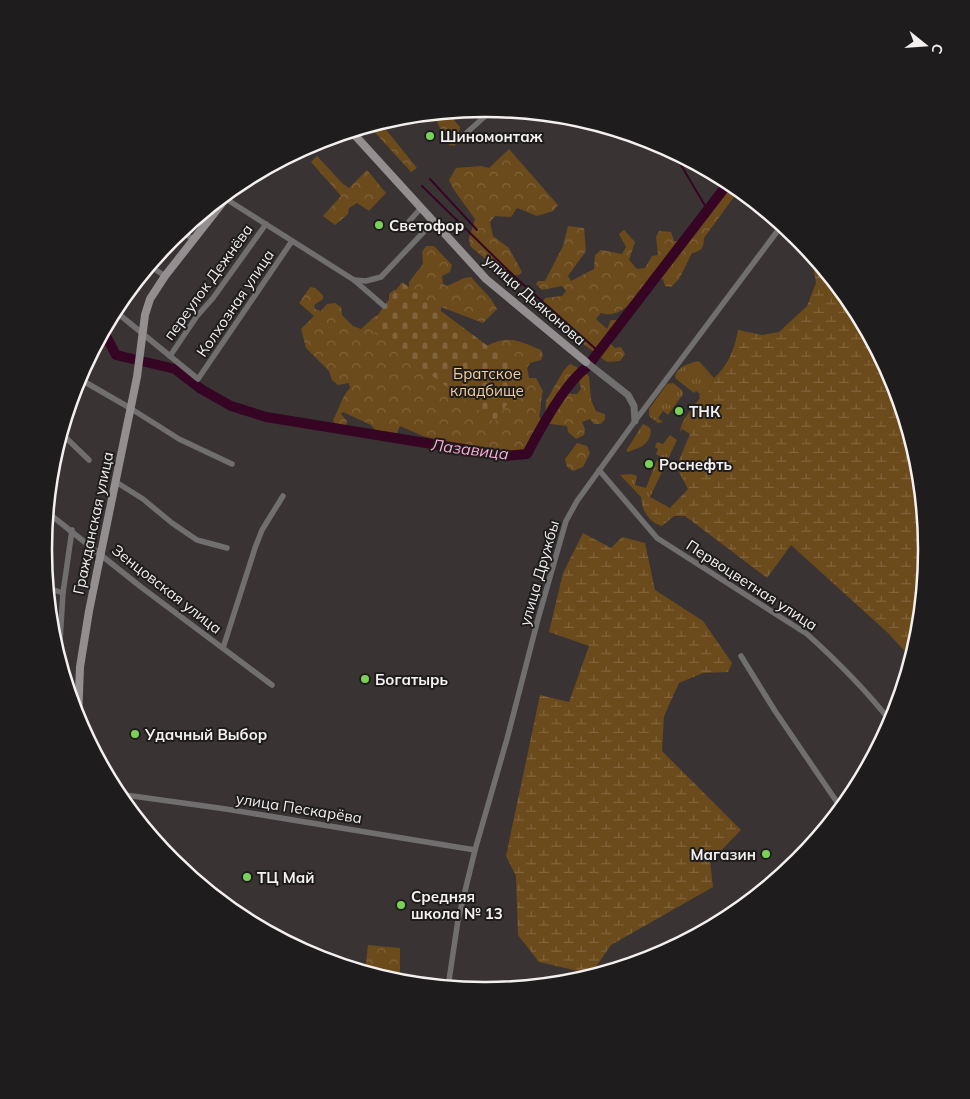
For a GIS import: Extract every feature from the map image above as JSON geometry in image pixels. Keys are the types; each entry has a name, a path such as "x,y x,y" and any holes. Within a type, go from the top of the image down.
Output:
{"main road":[{"name":"улица Дьяконова","path":"356,137 486,278 586,362"},
{"name":"Гражданская улица","path":"79,699 80,666 100,553 137,376 142,333 150,299 211,215"}],"street":[{"path":"462,137 484,117"},
{"name":"Колхозная улица","path":"229,201 354,280 384,306"},
{"path":"404,227 421,208"},
{"path":"354,280 366,282 381,278 434,221"},
{"name":"переулок Дежнёва","path":"170,356 266,224"},
{"name":"улица Дружбы","path":"449,980 458,920 475,850 566,521 577,501 599,470 777,231"},
{"path":"188,236 193,239"},
{"name":"Колхозная улица","path":"170,356 198,379 292,240"},
{"path":"155,270 165,276"},
{"path":"121,316 170,356"},
{"name":"улица Дьяконова","path":"586,362 628,395 634,406 635,421"},
{"path":"86,382 179,439 232,464"},
{"path":"67,438 89,460"},
{"name":"Первоцветная улица","path":"599,470 657,538 807,634 826,650 885,715"},
{"path":"116,482 143,499 172,523 197,540 228,548"},
{"path":"223,648 254,548 262,530 283,496"},
{"name":"Зенцовская улица","path":"53,517 141,587 272,686"},
{"path":"61,632 63,593 72,530"},
{"path":"54,590 63,593"},
{"path":"740,656 774,711 837,801"},
{"name":"улица Пескарёва","path":"129,796 226,809 475,850"}],"green space":[{"path":"453,118 460,127 457,143 454,146 449,145 436,120"},
{"path":"386,129 417,168 411,172 374,132"},
{"path":"509,149 558,205 553,211 537,216 517,208 511,217 495,216 490,222 493,236 509,248 522,272 519,275 505,276 470,246 469,238 475,219 449,180 456,168 481,166 489,168"},
{"path":"317,156 349,188 367,170 386,193 369,211 357,203 349,208 348,214 335,225 323,216 341,196 311,162"},
{"path":"721,187 734,196 704,238 702,248 692,253 679,279 671,287 665,286 663,279 649,281 623,310 609,314 601,313 596,319 607,329 611,320 616,320 621,325 611,344 615,348 621,347 625,354 620,361 607,362 552,320 541,306 545,298 562,296 566,291 562,286 542,290 536,284 538,281 545,281 563,246 568,226 584,228 586,251 568,276 571,281 594,269 595,255 601,250 622,254 626,247 619,234 624,230 635,242 629,260 637,269 645,268 652,256 658,255 656,237 659,231 671,232 674,241 681,241"},
{"path":"426,246 434,246 452,265 450,272 442,276 443,284 447,286 464,278 471,277 491,299 497,309 483,323 441,307 440,314 485,347 500,341 513,340 541,350 543,355 541,360 530,363 527,368 529,378 536,378 543,391 539,416 543,422 538,427 524,452 495,449 487,453 423,436 400,426 397,433 392,436 376,431 371,425 343,412 341,414 347,421 346,426 340,428 335,425 333,420 344,395 350,388 349,383 338,385 332,380 329,371 306,348 301,329 314,316 299,303 310,287 315,288 323,295 323,299 314,305 315,309 321,311 327,304 335,303 341,307 342,315 353,326 361,329 375,316 381,316 389,300 389,294 394,290 407,292 409,282 423,264 422,252"},
{"path":"813,268 845,309 860,333 885,384 903,438 914,493 918,550 914,606 905,652 888,633 791,545 767,578 685,516 674,516 662,526 649,518 643,506 641,497 650,497 670,508 688,489 679,472 679,460 714,378 730,356 738,330 762,335 779,332 807,306 816,283"},
{"name":"Братское кладбище","path":"402,282 528,376 494,422 368,328"},
{"path":"699,361 714,378 690,434 682,429 680,432 681,427 685,418 700,398 700,394 696,391 694,393 676,379 675,376 682,367"},
{"path":"570,364 577,367 578,371 566,388 571,394 577,394 581,389 580,375 585,373 589,376 591,400 596,411 605,414 605,419 601,424 594,424 590,419 582,422 585,429 584,435 576,439 568,432 567,426 550,424 545,419 546,401 564,370"},
{"path":"673,383 682,390 683,394 668,415 663,411 658,418 663,422 658,423 649,416 649,409 667,384"},
{"path":"643,424 651,429 648,440 641,447 626,451"},
{"path":"670,435 677,440 650,497 641,497 620,475 632,474 637,476 635,485 646,488 657,460 664,459 656,454 658,449 655,447 657,442 663,444"},
{"path":"577,443 587,446 590,453 583,467 573,471 567,467 565,459"},
{"path":"583,533 611,548 622,537 645,543 655,590 703,621 732,663 728,672 703,673 679,683 664,716 662,751 741,830 710,862 713,887 611,945 596,967 580,971 539,962 518,935 516,876 506,856 540,695 569,702 589,646 549,632 563,573"},
{"path":"368,945 400,948 400,974 366,965"}],"waterway":[{"path":"681,164 707,209"},
{"path":"430,179 477,230"},
{"path":"422,186 516,278 598,351"},
{"name":"Лазавица","path":"107,338 116,355 175,369 201,389 231,406 266,417 506,456 527,454 546,420 570,384 587,367 724,189"}],"place":[{"name":"Шиномонтаж","path":"430,136"},
{"name":"Светофор","path":"379,225"},
{"name":"ТНК","path":"679,411"},
{"name":"Роснефть","path":"649,464"},
{"name":"Богатырь","path":"365,679"},
{"name":"Удачный Выбор","path":"135,734"},
{"name":"Магазин","path":"766,854"},
{"name":"ТЦ Май","path":"247,877"},
{"name":"Средняя школа № 13","path":"401,905"}]}
